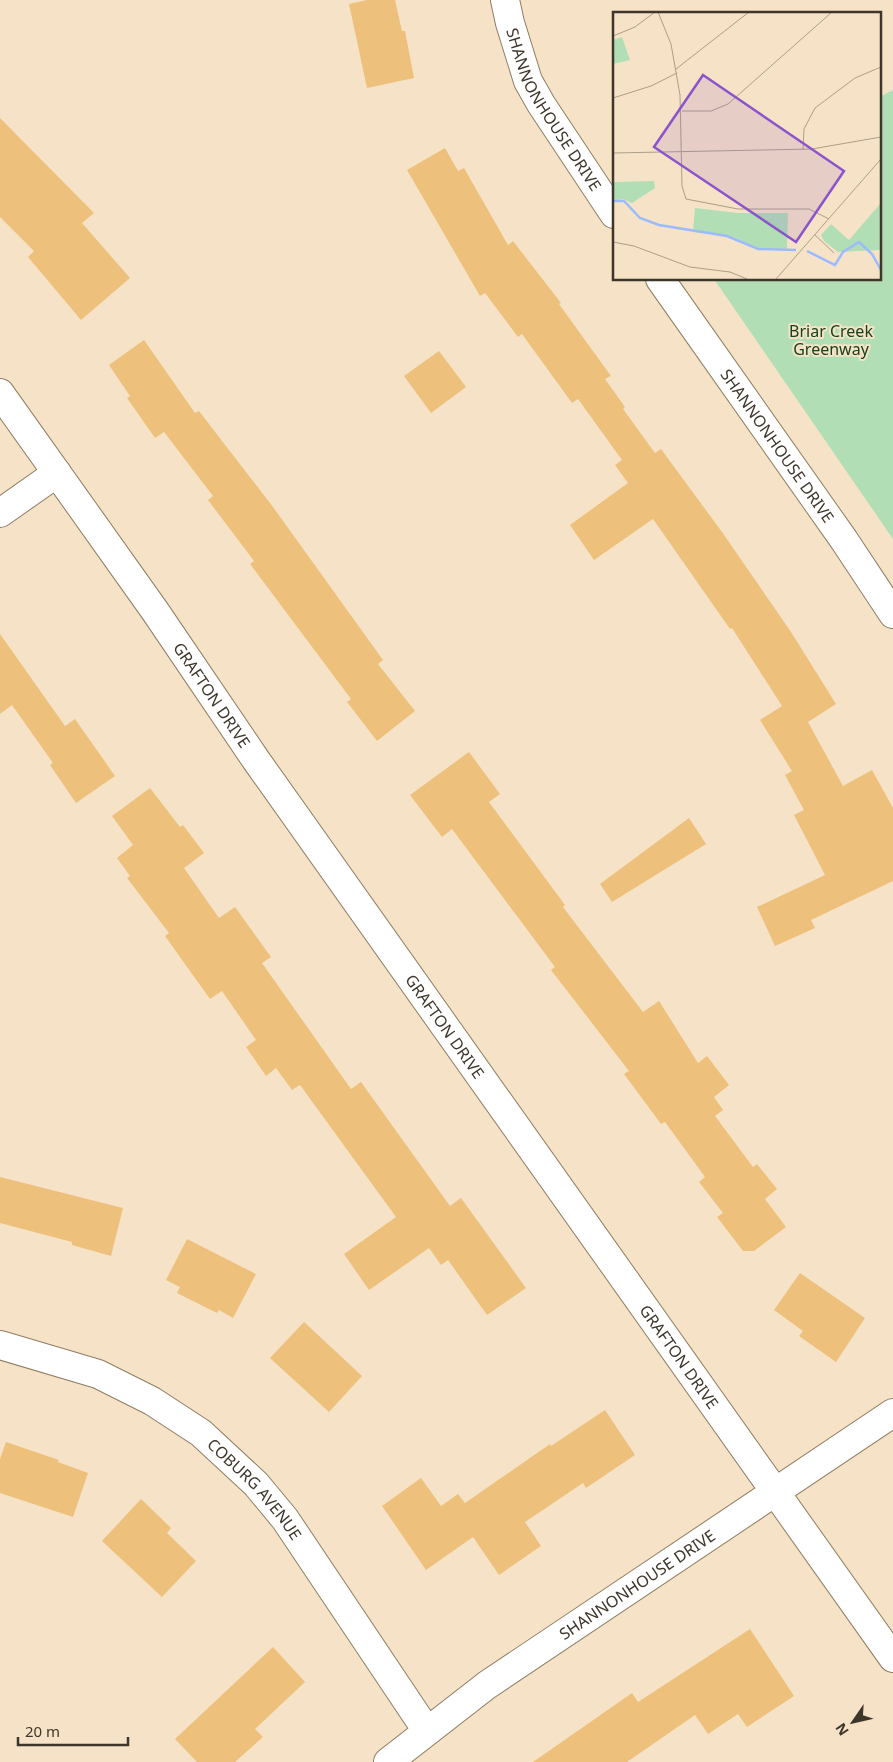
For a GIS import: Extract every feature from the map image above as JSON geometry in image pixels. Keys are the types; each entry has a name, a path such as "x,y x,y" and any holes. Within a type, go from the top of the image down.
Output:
{"street":[{"name":"SHANNONHOUSE DRIVE","path":"505,0 528,81 568,146 613,213"},
{"name":"SHANNONHOUSE DRIVE","path":"661,280 844,540 893,614"},
{"name":"GRAFTON DRIVE","path":"0,393 155,611 256,760 893,1658"},
{"path":"0,513 57,473"},
{"name":"COBURG AVENUE","path":"0,1345 98,1374 152,1401 201,1433 256,1484 285,1519 427,1731"},
{"name":"SHANNONHOUSE DRIVE","path":"388,1762 487,1686 893,1414"}],"green space":[{"name":"Briar Creek Greenway","path":"893,90 893,539 715,280 880,280 880,96"}],"building":[{"path":"367,0 395,0 402,31 405,31 414,78 367,88 349,4"},
{"path":"0,118 94,213 82,223 130,278 81,320 28,257 34,251 0,217"},
{"path":"445,148 458,171 464,168 508,245 513,241 561,303 559,304 611,376 605,379 625,407 623,409 655,453 661,449 722,532 791,632 836,704 808,722 843,786 872,770 893,808 893,881 811,920 815,928 775,946 757,907 825,875 794,815 804,810 785,775 792,771 760,720 782,706 732,628 730,629 653,519 594,560 570,525 628,483 615,465 622,460 578,399 572,403 522,334 518,337 485,293 480,296 407,170"},
{"path":"144,340 195,413 199,411 273,507 383,660 378,664 415,711 377,741 347,702 351,699 250,564 254,561 208,500 213,496 164,432 155,438 127,398 130,396 109,365"},
{"path":"439,351 466,387 431,413 404,376"},
{"path":"0,634 65,726 75,719 115,776 76,803 50,765 53,763 12,705 0,714"},
{"path":"469,752 500,794 489,802 565,905 563,907 643,1012 659,1001 698,1063 707,1056 729,1085 714,1097 723,1110 715,1116 753,1167 757,1164 777,1189 765,1199 786,1227 754,1251 743,1251 717,1217 723,1213 699,1182 705,1177 665,1122 661,1124 624,1074 629,1071 551,970 555,967 452,829 442,837 410,795"},
{"path":"150,788 180,827 183,825 204,853 184,868 219,918 235,907 271,957 262,963 351,1089 361,1082 450,1206 461,1198 526,1288 487,1315 448,1260 441,1265 429,1248 369,1290 344,1254 396,1217 300,1085 292,1090 276,1068 266,1076 246,1047 256,1040 222,991 210,999 165,936 169,933 127,878 130,876 117,858 133,845 112,816"},
{"path":"689,818 706,844 612,902 600,884"},
{"path":"0,1177 123,1208 111,1256 72,1245 72,1242 0,1223"},
{"path":"187,1239 256,1274 233,1318 219,1310 217,1313 177,1293 180,1287 166,1280"},
{"path":"800,1273 865,1318 836,1362 799,1336 803,1331 774,1310"},
{"path":"304,1322 362,1376 329,1412 270,1358"},
{"path":"605,1410 635,1455 586,1488 583,1483 525,1522 541,1546 499,1575 473,1537 426,1570 382,1506 421,1478 441,1506 458,1494 465,1503 550,1444 551,1446"},
{"path":"6,1442 59,1460 58,1462 88,1473 73,1517 0,1493 0,1459"},
{"path":"141,1499 171,1528 167,1533 196,1561 162,1597 102,1541"},
{"path":"750,1629 794,1696 747,1727 738,1714 708,1734 695,1715 627,1762 533,1762 632,1693 638,1702"},
{"path":"273,1647 305,1682 255,1729 263,1737 235,1762 197,1762 175,1739"}]}
